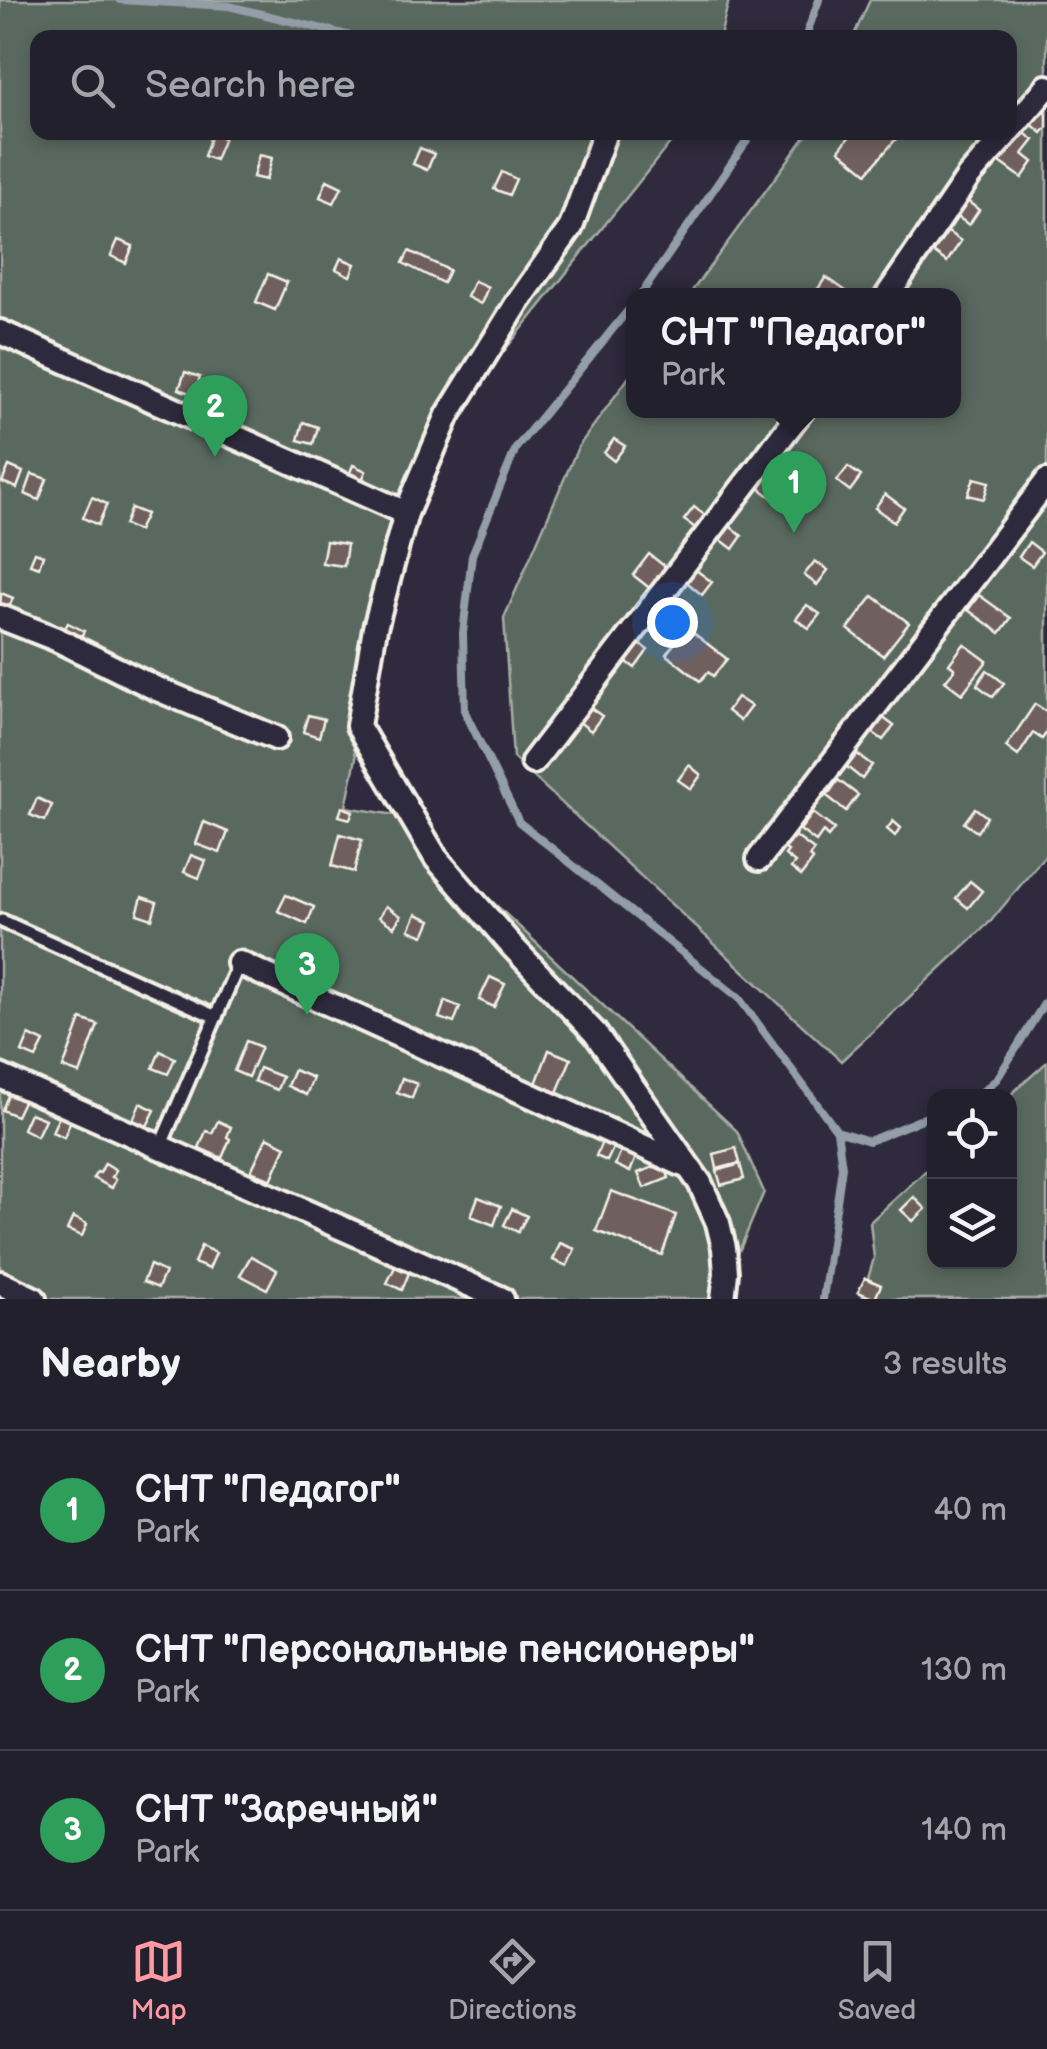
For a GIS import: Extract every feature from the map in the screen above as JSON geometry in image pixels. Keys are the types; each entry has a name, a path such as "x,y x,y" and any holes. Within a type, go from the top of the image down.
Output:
{"street":[{"path":"1017,121 1047,87"},
{"path":"602,140 571,228 518,302 448,415 406,513 375,628 358,726 436,858 594,1033 700,1183 718,1223 724,1248 724,1299"},
{"path":"893,288 970,176 1000,140"},
{"path":"0,332 406,513"},
{"path":"533,762 796,418"},
{"path":"759,859 1047,481"},
{"path":"0,617 56,639 154,688 276,738"},
{"path":"239,963 690,1168"},
{"path":"0,1076 502,1299"},
{"path":"0,1284 34,1299"}],"lane":[{"path":"2,921 216,1017"},
{"path":"160,1147 239,963"}],"green space":[{"path":"0,0 729,0 722,30 30,30 30,140 672,140 473,390 408,502 349,714 356,758 346,807 401,816 737,1131 764,1192 719,1299 0,1299"},
{"path":"870,0 1047,0 1047,853 991,921 841,1061 513,758 504,618 578,447 626,381 626,418 961,418 961,288 694,288 803,140 1017,140 1017,30 856,30"},
{"path":"1047,1062 1047,1299 862,1299 874,1258 870,1222 927,1169 927,1269 1017,1269 1017,1089"}],"building":[{"path":"1041,109 1047,114 1047,127 1042,133 1030,123"},
{"path":"1017,128 1034,140 1023,154 1033,162 1022,178 993,157 1006,140 1017,140"},
{"path":"210,140 223,140 215,160 204,156"},
{"path":"847,140 895,140 867,173 839,150"},
{"path":"420,148 434,154 427,170 413,164"},
{"path":"259,155 272,158 266,180 253,177"},
{"path":"502,172 516,179 509,195 494,189"},
{"path":"327,180 342,187 334,203 320,197"},
{"path":"966,200 979,210 969,225 955,215"},
{"path":"945,230 961,241 947,262 930,250"},
{"path":"118,240 133,246 126,263 111,256"},
{"path":"409,251 449,270 443,283 403,263"},
{"path":"341,258 355,264 350,276 336,269"},
{"path":"268,274 287,282 275,310 256,302"},
{"path":"826,277 842,288 818,288"},
{"path":"474,281 488,287 481,304 467,297"},
{"path":"185,372 200,377 194,395 179,389"},
{"path":"303,422 318,427 313,444 298,440"},
{"path":"614,439 625,446 614,461 604,453"},
{"path":"353,465 366,471 359,487 346,482"},
{"path":"9,466 23,472 17,488 2,482"},
{"path":"848,467 861,476 850,491 837,481"},
{"path":"766,470 782,482 771,497 754,484"},
{"path":"32,474 47,479 39,500 25,494"},
{"path":"974,478 989,482 984,499 968,495"},
{"path":"885,494 904,508 894,522 875,508"},
{"path":"92,497 107,504 98,525 83,518"},
{"path":"694,507 710,519 701,532 684,520"},
{"path":"131,508 146,514 138,531 124,525"},
{"path":"726,523 742,536 733,549 716,536"},
{"path":"326,541 347,544 344,566 322,563"},
{"path":"1029,542 1042,552 1032,566 1019,557"},
{"path":"35,552 43,555 39,567 30,564"},
{"path":"649,554 668,569 652,590 633,575"},
{"path":"815,561 828,570 817,585 804,575"},
{"path":"692,567 712,582 702,595 683,579"},
{"path":"1,593 13,598 6,614 0,612"},
{"path":"979,595 1011,618 1000,633 968,610"},
{"path":"873,596 909,623 883,656 848,629"},
{"path":"807,605 820,614 809,628 796,619"},
{"path":"68,623 84,631 77,645 60,637"},
{"path":"687,628 727,659 713,676 708,672 700,681 666,654"},
{"path":"638,643 648,650 635,668 624,660"},
{"path":"964,644 987,661 962,694 945,681 955,669 949,664"},
{"path":"987,670 1004,683 993,697 977,685"},
{"path":"737,697 751,706 740,721 727,711"},
{"path":"1035,704 1047,712 1047,732 1042,739 1033,733 1018,756 1006,747"},
{"path":"589,707 602,716 591,731 578,721"},
{"path":"308,715 324,719 319,737 303,732"},
{"path":"882,717 894,726 883,740 872,732"},
{"path":"857,754 872,765 862,779 847,767"},
{"path":"689,765 701,775 691,789 678,780"},
{"path":"838,780 858,795 846,811 827,796"},
{"path":"37,798 52,805 45,821 30,815"},
{"path":"342,807 353,811 350,819 339,816"},
{"path":"975,808 987,817 977,832 964,823"},
{"path":"813,813 834,829 828,837 823,832 816,842 800,830"},
{"path":"893,821 901,828 895,836 887,829"},
{"path":"204,822 228,832 220,853 196,844"},
{"path":"340,834 362,840 354,872 332,866"},
{"path":"795,836 814,850 809,857 813,860 801,876 791,868 795,863 785,855"},
{"path":"191,855 206,861 199,878 184,872"},
{"path":"970,881 982,891 968,908 956,898"},
{"path":"286,895 314,907 307,924 278,911"},
{"path":"142,897 157,902 152,919 137,914"},
{"path":"386,906 401,916 394,927 379,917"},
{"path":"416,914 431,920 424,936 409,930"},
{"path":"490,977 505,984 494,1007 479,1000"},
{"path":"445,1001 460,1007 454,1023 439,1018"},
{"path":"81,1019 98,1025 80,1074 63,1068"},
{"path":"29,1035 44,1042 36,1058 22,1052"},
{"path":"246,1041 261,1047 248,1077 234,1071"},
{"path":"549,1050 571,1059 553,1102 532,1094"},
{"path":"160,1051 175,1058 168,1074 153,1068"},
{"path":"259,1068 282,1077 277,1090 254,1081"},
{"path":"294,1070 313,1078 306,1095 287,1086"},
{"path":"402,1078 417,1084 412,1098 397,1092"},
{"path":"9,1093 24,1099 16,1116 2,1110"},
{"path":"140,1103 155,1110 147,1126 133,1120"},
{"path":"62,1110 73,1115 64,1137 52,1132"},
{"path":"30,1113 45,1119 37,1136 23,1129"},
{"path":"218,1121 231,1127 222,1158 199,1148 206,1131 212,1133"},
{"path":"267,1137 286,1146 271,1180 251,1171"},
{"path":"603,1139 615,1144 607,1161 596,1156"},
{"path":"736,1148 740,1163 717,1169 714,1154"},
{"path":"622,1149 637,1155 630,1172 615,1165"},
{"path":"105,1163 116,1170 112,1188 93,1178"},
{"path":"664,1163 669,1178 644,1188 638,1173"},
{"path":"740,1164 744,1179 721,1185 717,1171"},
{"path":"611,1191 676,1215 662,1255 596,1231"},
{"path":"478,1197 501,1206 494,1225 471,1216"},
{"path":"914,1197 926,1209 913,1221 901,1210"},
{"path":"512,1209 527,1216 518,1232 504,1225"},
{"path":"73,1217 87,1224 82,1236 67,1230"},
{"path":"560,1243 575,1249 567,1266 553,1260"},
{"path":"201,1246 216,1253 209,1269 194,1263"},
{"path":"251,1256 277,1270 267,1289 240,1275"},
{"path":"150,1265 165,1272 158,1288 143,1282"},
{"path":"395,1267 409,1273 402,1290 387,1283"},
{"path":"865,1278 881,1285 875,1299 858,1292"}],"waterway":[{"path":"120,0 229,6 326,30"},
{"path":"808,30 819,0"},
{"path":"646,288 747,140"},
{"path":"626,313 516,448 472,555 463,633 465,712 519,822 739,998 837,1131 842,1167 823,1299"},
{"path":"985,1089 997,1079 1047,999"},
{"path":"837,1131 869,1141 927,1117"}],"place":[{"name":"СНТ \"Персональные пенсионеры\"","path":"215,457"},
{"name":"СНТ \"Педагог\"","path":"794,533"},
{"name":"СНТ \"Заречный\"","path":"307,1015"}]}
